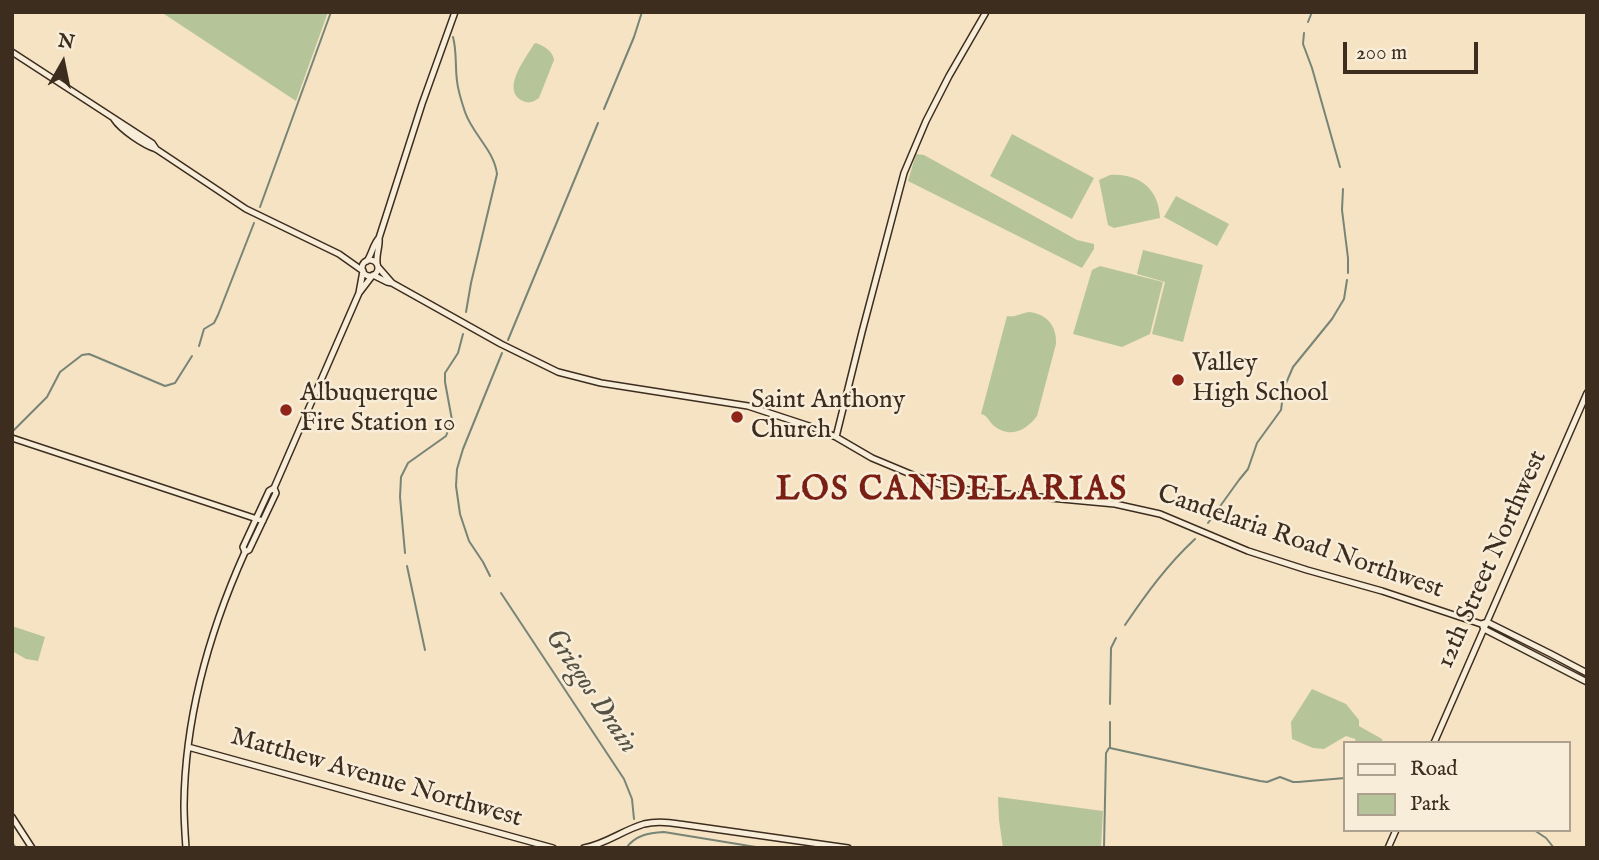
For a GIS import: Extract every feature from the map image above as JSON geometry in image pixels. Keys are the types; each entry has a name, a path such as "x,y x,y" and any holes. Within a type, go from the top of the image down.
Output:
{"main road":[{"path":"359,293 377,271 379,239 455,12"},
{"path":"836,437 904,173 926,121 986,12"},
{"path":"12,52 120,121 152,143 156,149 246,209 341,255 358,261 374,261 392,283"},
{"path":"186,848 184,807 188,747 209,645 223,601 245,552 250,550 260,519 276,493 274,488 359,293 362,266 379,239"},
{"path":"341,255 366,275 392,283"},
{"name":"Candelaria Road Northwest","path":"392,283 494,341 558,372 601,383 748,406 812,427 836,437 872,458 932,482 973,491 1104,503 1154,513 1195,527 1248,551 1484,625 1552,654 1587,673"},
{"name":"12th Street Northwest","path":"1435,741 1587,393"},
{"path":"12,438 260,519"},
{"name":"Candelaria Road Northwest","path":"1484,625 1587,682"},
{"name":"Matthew Avenue Northwest","path":"188,747 553,848"},
{"path":"12,817 32,848"},
{"path":"584,848 606,842 640,826 666,822 848,848"},
{"path":"1388,848 1395,832"}],"green space":[{"path":"161,12 328,12 296,101"},
{"path":"536,43 550,51 554,60 539,98 527,102 517,96 514,82 521,65"},
{"path":"1012,134 1094,178 1072,219 990,176"},
{"path":"916,154 924,155 1077,240 1094,244 1094,249 1082,268 908,181"},
{"path":"1110,175 1130,177 1146,185 1156,199 1160,218 1114,228 1108,225 1099,180"},
{"path":"1176,196 1229,224 1217,246 1164,217"},
{"path":"1143,250 1203,265 1183,342 1152,334 1165,282 1137,274"},
{"path":"1100,266 1163,282 1150,334 1122,347 1073,334 1092,270"},
{"path":"1029,312 1041,315 1050,322 1055,332 1056,344 1037,416 1022,429 1005,432 981,414 1007,316"},
{"path":"12,626 45,637 38,661 26,659 12,651"},
{"path":"1312,689 1346,704 1359,720 1359,726 1382,741 1356,741 1346,736 1324,749 1313,748 1292,739 1291,722"},
{"path":"998,797 1103,811 1101,848 1003,848"}],"waterway":[{"path":"260,207 331,12"},
{"name":"Griegos Drain","path":"604,109 642,12"},
{"path":"1308,22 1312,12"},
{"path":"1304,33 1303,44 1340,167"},
{"path":"453,37 463,105 492,157 497,174 466,312"},
{"name":"Griegos Drain","path":"508,340 598,123"},
{"path":"1343,189 1342,210 1348,273"},
{"path":"199,346 204,329 214,323 218,315 254,223"},
{"path":"1208,523 1248,469 1257,443 1281,410 1284,388 1293,367 1332,319 1344,299 1347,280"},
{"path":"405,553 401,477 408,463 446,436 452,420 445,373 458,353 463,334"},
{"name":"Griegos Drain","path":"490,576 469,541 460,514 456,486 457,469 463,449 502,353"},
{"path":"12,432 47,397 60,372 82,355 89,354 165,386 175,383 192,356"},
{"path":"1125,625 1157,580 1195,539"},
{"path":"407,566 425,650"},
{"name":"Griegos Drain","path":"501,593 624,779 632,799 634,819"},
{"path":"1110,704 1111,648 1116,638"},
{"path":"1110,722 1110,748 1267,782 1280,777 1293,782 1344,778"},
{"path":"1104,848 1106,753 1109,748"},
{"path":"626,848 643,836 664,832 762,848"},
{"path":"1537,832 1554,848"},
{"path":"12,842 16,848"}],"place":[{"name":"Valley High School","path":"1178,380"},
{"name":"Albuquerque Fire Station 10","path":"286,410"},
{"name":"Saint Anthony Church","path":"737,417"}],"district":[{"name":"LOS CANDELARIAS","path":"952,492"}]}
